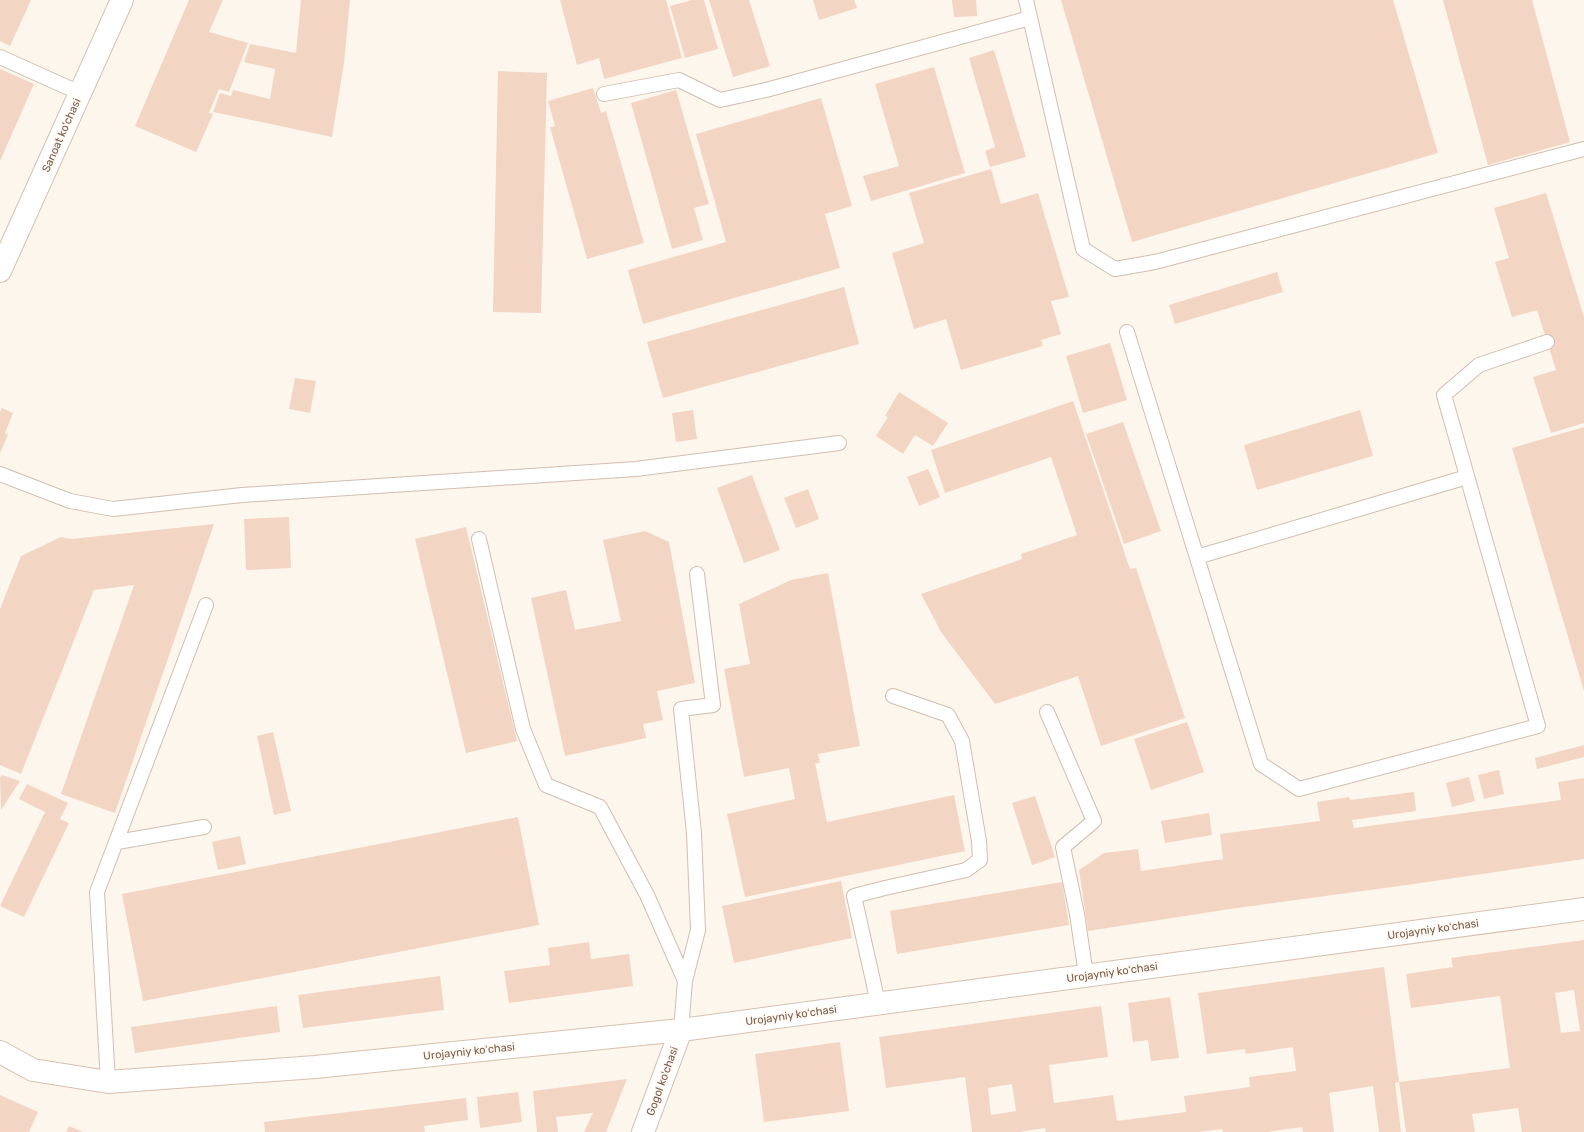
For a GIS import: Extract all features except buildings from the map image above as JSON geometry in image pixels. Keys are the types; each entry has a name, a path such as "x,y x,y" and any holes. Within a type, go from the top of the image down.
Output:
{"main road":[{"name":"Sanoat ko'chasi","path":"0,271 122,0"},
{"name":"Urоjayniy koʻchasi","path":"0,1052 33,1070 108,1082 315,1067 681,1030 1584,909"},
{"name":"Gogol ko'chasi","path":"643,1132 681,1030"}],"lane":[{"path":"1026,0 1083,249 1115,269 1155,262 1584,150"},
{"path":"604,94 679,80 720,100 766,90 1030,18"},
{"path":"0,57 80,93"},
{"path":"1127,332 1261,764 1299,789 1538,726 1444,396 1479,365 1547,342"},
{"path":"0,474 70,501 113,509 242,495 636,469 839,443"},
{"path":"1197,557 1467,477"},
{"path":"479,539 523,729 546,785 600,807 647,895 685,981"},
{"path":"681,1030 685,981 698,930 694,833 682,709 713,705 697,574"},
{"path":"108,1082 97,892 206,605"},
{"path":"878,1003 854,896 966,870 980,860 979,841 962,742 948,715 893,696"},
{"path":"1047,712 1094,821 1063,846 1077,914 1086,975"},
{"path":"117,842 204,827"}]}
